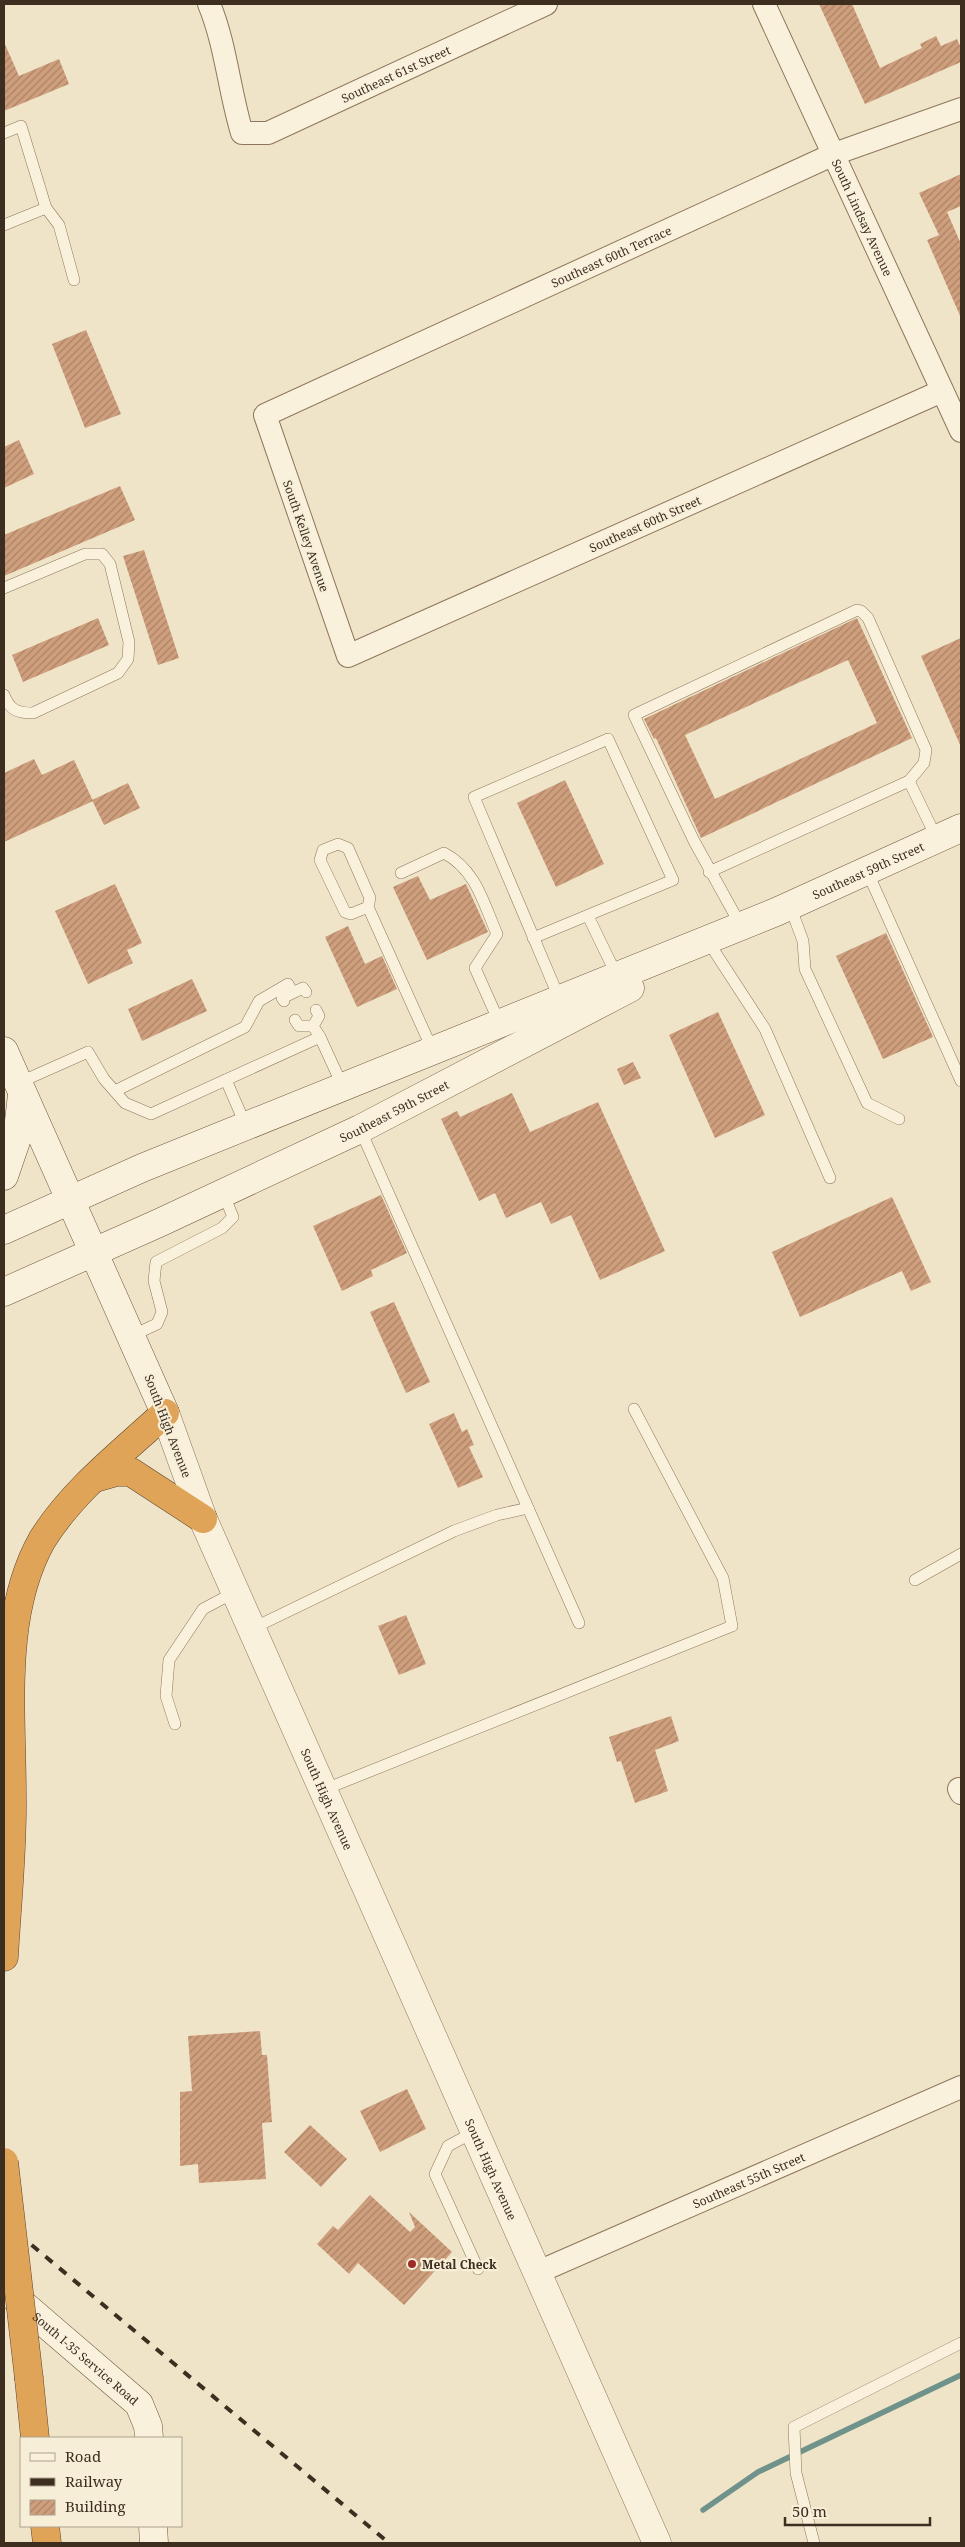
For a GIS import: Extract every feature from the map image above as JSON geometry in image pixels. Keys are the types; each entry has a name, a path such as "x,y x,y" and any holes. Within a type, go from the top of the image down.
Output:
{"highway":[{"path":"4,1957 12,1797 10,1662 15,1607 24,1578 42,1540 64,1511 95,1478 165,1412"},
{"path":"95,1478 116,1472 131,1472 203,1519"},
{"path":"4,2162 35,2437"},
{"path":"45,2527 47,2543"}],"main road":[{"name":"Southeast 59th Street","path":"4,1230 142,1168 783,909 961,828"},
{"name":"Southeast 59th Street","path":"4,1292 360,1129 783,909"},
{"name":"South High Avenue","path":"4,1051 165,1412 203,1519 251,1629 657,2543"},
{"path":"4,1176 17,1138 20,1088"},
{"name":"South I-35 Service Road","path":"4,2288 139,2404 148,2426 149,2437"},
{"path":"153,2527 154,2543"}],"street":[{"name":"Southeast 61st Street","path":"209,4 219,28 232,100 242,133 268,133 546,4"},
{"name":"South Lindsay Avenue","path":"764,4 961,431"},
{"name":"Southeast 60th Terrace","path":"265,415 834,154 961,109"},
{"name":"Southeast 60th Street","path":"348,656 942,391"},
{"name":"South Kelley Avenue","path":"265,415 348,656"},
{"name":"Southeast 55th Street","path":"536,2273 961,2087"}],"lane":[{"path":"4,133 21,126 46,208 59,225 74,280"},
{"path":"4,225 46,208"},
{"path":"4,588 85,554 102,554 110,564 129,642 128,659 118,674 33,713 20,713 9,707 4,695"},
{"path":"709,872 909,781 924,762 926,750 868,618 861,611 857,610 634,715 709,872 741,926"},
{"path":"533,938 672,880 608,739 474,797 533,938 560,1000"},
{"path":"909,781 937,839"},
{"path":"368,907 351,914 345,912 320,860 323,850 338,844 348,848 370,898 368,907 433,1051"},
{"path":"401,873 444,853 457,860 468,871 497,934 474,968 500,1024"},
{"path":"866,871 961,1082"},
{"path":"783,909 803,941 805,968 867,1103 899,1119"},
{"path":"588,916 617,976"},
{"path":"711,946 765,1029 830,1178"},
{"path":"115,1091 157,1075 224,1043 245,1027 260,1001 288,984 292,992"},
{"path":"284,1001 282,998 292,992 303,988 306,992"},
{"path":"313,1026 319,1016 316,1010"},
{"path":"295,1020 299,1026 313,1026"},
{"path":"313,1026 343,1087"},
{"path":"20,1088 88,1052 104,1079 125,1103 151,1114 169,1101 184,1094 320,1037"},
{"path":"223,1078 246,1126"},
{"path":"360,1129 579,1623"},
{"path":"131,1336 157,1324 162,1312 154,1281 156,1262 222,1228 233,1217 223,1193"},
{"path":"323,1790 732,1626 723,1578 634,1409"},
{"path":"251,1629 454,1531 497,1515 528,1508"},
{"path":"916,1580 961,1554"},
{"path":"175,1724 166,1696 168,1660 204,1609 235,1592"},
{"path":"474,2132 448,2146 435,2174 478,2269"},
{"path":"814,2543 796,2473 794,2427 961,2343"}],"building":[{"path":"819,4 852,4 880,68 922,48 920,44 936,36 941,46 957,39 961,48 961,62 865,104"},
{"path":"4,42 19,76 59,59 69,84 4,111"},
{"path":"961,174 961,206 947,212 961,244 961,318 927,240 939,235 919,193"},
{"path":"86,330 121,414 85,428 52,344"},
{"path":"19,440 34,474 4,488 4,447"},
{"path":"120,486 135,520 4,576 4,535"},
{"path":"144,550 179,658 158,665 123,556"},
{"path":"98,618 109,645 23,682 12,655"},
{"path":"857,618 912,738 701,838 656,738 654,739 644,719","holes":["848,660 877,723 715,799 685,735"]},
{"path":"961,638 961,747 921,656"},
{"path":"34,759 42,775 74,760 93,801 4,842 4,773"},
{"path":"565,780 604,864 556,887 517,803"},
{"path":"128,783 140,808 104,825 92,800"},
{"path":"418,876 430,900 466,884 488,932 427,960 393,887"},
{"path":"115,884 142,943 127,950 133,963 88,984 55,911"},
{"path":"348,926 365,964 382,956 397,989 357,1007 325,937"},
{"path":"886,933 933,1037 883,1059 836,956"},
{"path":"192,979 207,1011 142,1041 128,1009"},
{"path":"718,1012 765,1115 715,1138 669,1035"},
{"path":"633,1062 641,1078 624,1085 617,1069"},
{"path":"512,1093 530,1132 598,1102 665,1251 600,1280 571,1215 551,1224 541,1202 506,1218 495,1193 479,1201 441,1119 457,1111 460,1117"},
{"path":"381,1195 407,1253 371,1270 373,1276 342,1291 313,1226"},
{"path":"892,1197 931,1282 911,1291 902,1271 800,1317 772,1252"},
{"path":"394,1302 430,1382 406,1393 370,1312"},
{"path":"454,1413 462,1432 467,1429 474,1445 469,1447 483,1477 458,1488 429,1424"},
{"path":"406,1615 426,1664 399,1675 378,1626"},
{"path":"671,1716 679,1741 655,1750 668,1791 635,1803 621,1761 617,1762 609,1737"},
{"path":"260,2031 262,2055 267,2055 272,2122 262,2123 266,2179 199,2183 198,2164 180,2166 180,2092 192,2091 188,2036"},
{"path":"407,2089 426,2129 380,2152 360,2111"},
{"path":"310,2125 347,2159 321,2187 284,2152"},
{"path":"370,2195 410,2232 415,2227 409,2212 452,2252 404,2305 358,2263 349,2274 317,2244 333,2226 338,2230"}],"waterway":[{"path":"703,2510 758,2472 961,2375"}],"railway":[{"path":"4,2222 389,2543"}],"place":[{"name":"Metal Check","path":"412,2264"}]}
